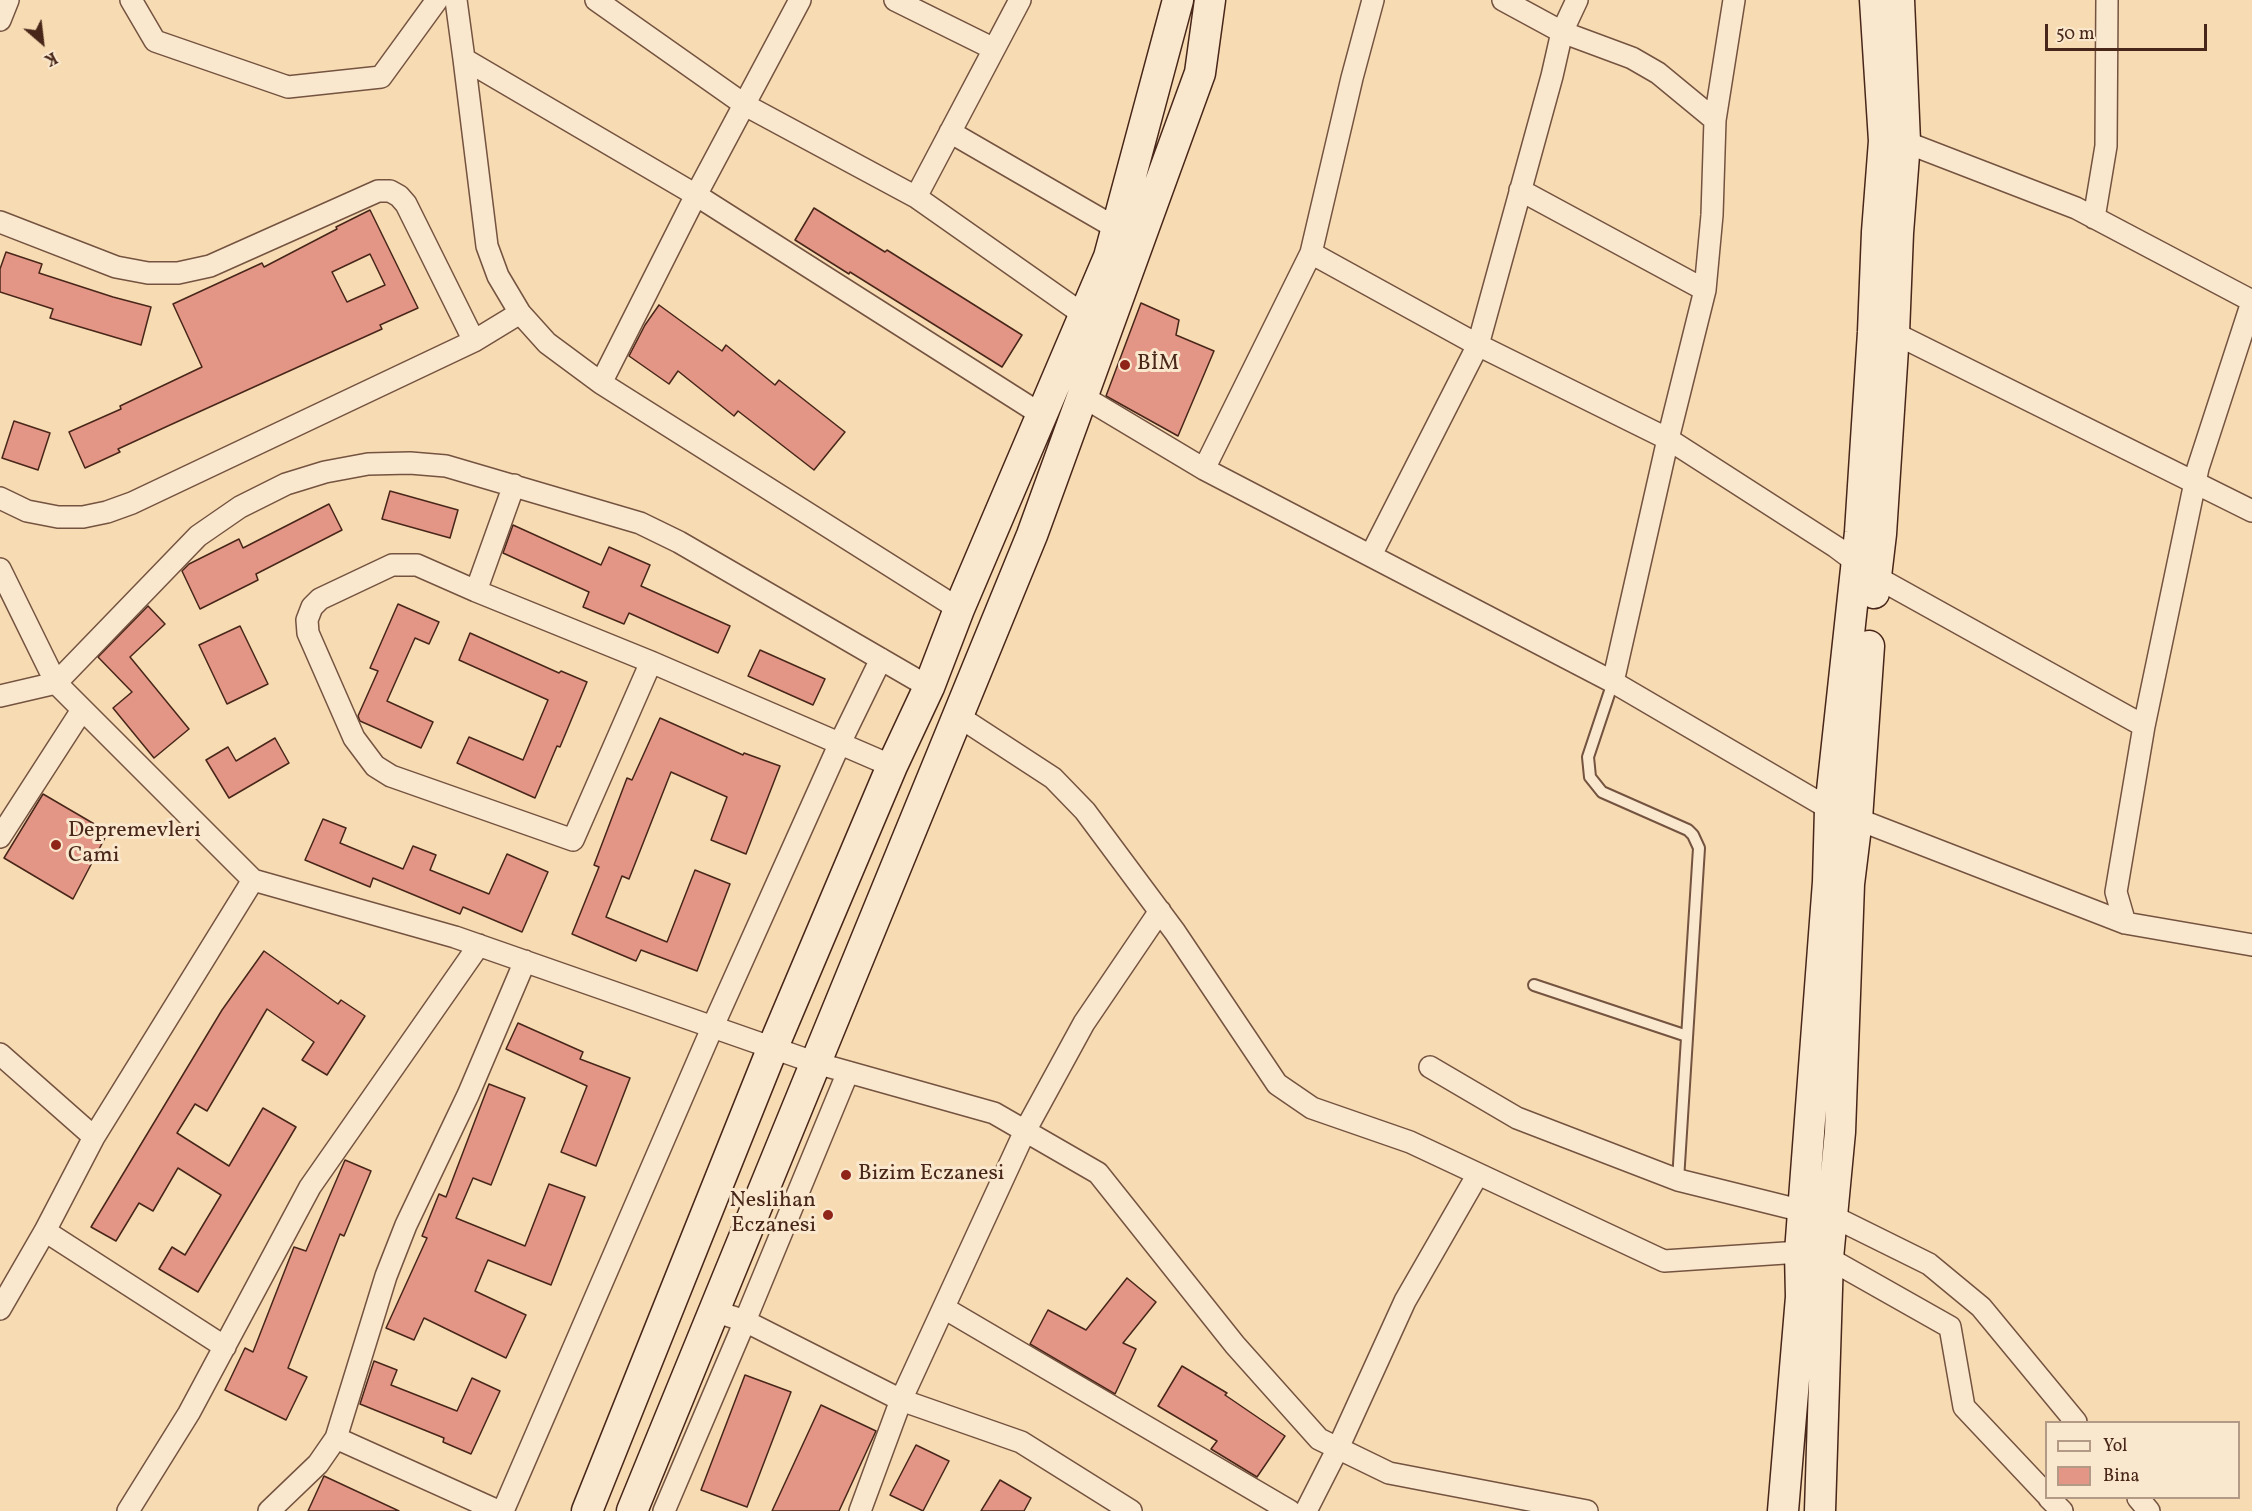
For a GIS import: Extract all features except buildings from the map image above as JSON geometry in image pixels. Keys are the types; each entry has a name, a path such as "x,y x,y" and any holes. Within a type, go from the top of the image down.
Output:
{"main road":[{"path":"587,1511 773,1047 892,766 929,687 959,609 1109,257 1178,0"},
{"path":"632,1511 1032,535 1200,73 1210,0"},
{"path":"1820,1511 1814,1255 1803,1211 1828,882 1844,814 1865,685 1866,570 1884,141 1875,0"},
{"path":"1866,570 1881,534 1894,333 1905,142 1899,0"},
{"path":"1783,1511 1801,1297 1814,1255 1832,1216 1840,1132 1849,884 1844,814"}],"street":[{"path":"0,20 8,0"},
{"path":"131,0 155,41 288,87 381,76 438,0"},
{"path":"456,0 487,246 498,276 520,313 547,343 601,383 959,609"},
{"path":"601,383 696,195 800,0"},
{"path":"895,0 994,50"},
{"path":"916,197 1020,0"},
{"path":"1204,469 1311,253 1352,78 1373,0"},
{"path":"1503,0 1562,32 1632,58 1658,73 1715,120"},
{"path":"1371,555 1478,345 1562,32 1577,0"},
{"path":"1613,682 1668,439 1705,290 1712,215 1715,120 1734,0"},
{"path":"2094,218 2106,146 2107,0"},
{"path":"602,2 745,105 916,197 1084,315"},
{"path":"464,59 696,195 1042,415"},
{"path":"950,132 1116,228"},
{"path":"1905,142 2076,208 2252,302 2194,483 2144,726 2116,892 2125,923"},
{"path":"1520,190 1705,290"},
{"path":"0,222 116,267 148,273 178,273 210,266 378,191 390,191 406,204 474,340"},
{"path":"1311,253 1478,345 1668,439 1866,570 2144,726"},
{"path":"0,498 27,511 58,517 83,517 107,512 132,503 474,340 520,313"},
{"path":"1894,333 2252,512"},
{"path":"1083,396 1204,469 1613,682 1844,814 2125,923 2252,945"},
{"path":"0,696 56,683 198,536 240,507 286,484 325,472 357,466 410,463 446,466 650,528 679,542 929,687"},
{"path":"476,591 514,485"},
{"path":"651,662 573,840 391,776 375,766 354,738 308,633 307,620 312,607 320,599 392,565 406,563 427,569 651,662 892,766"},
{"path":"0,569 56,683 253,880 479,945 816,1063 994,1113 1098,1173 1235,1345 1319,1439 1389,1473 1575,1510"},
{"path":"503,1511 713,1026 840,743 881,659"},
{"path":"0,837 82,710"},
{"path":"958,716 1053,778 1085,811 1160,911 1277,1084 1312,1108 1410,1142 1664,1261 1814,1255 1950,1327 1964,1407 2045,1493"},
{"path":"0,1309 45,1231 94,1137 253,880"},
{"path":"860,1511 901,1400 1025,1131 1084,1023 1160,911"},
{"path":"128,1511 189,1413 310,1187 479,945"},
{"path":"269,1511 318,1464 336,1438 386,1276 406,1225 468,1095 525,961"},
{"path":"0,1054 94,1137"},
{"path":"1430,1067 1517,1118 1678,1180 1832,1216 1929,1264 1981,1307 2075,1421"},
{"path":"664,1511 848,1072"},
{"path":"1306,1511 1338,1448 1405,1302 1478,1174"},
{"path":"45,1231 225,1347"},
{"path":"944,1308 1290,1511"},
{"path":"714,1311 745,1321 901,1400 1021,1442 1131,1511"},
{"path":"336,1438 498,1511"},
{"path":"2051,1499 2062,1511"},
{"path":"2140,1499 2149,1511"}],"lane":[{"path":"1613,682 1588,757 1590,777 1602,792 1688,830 1699,848 1678,1180"},
{"path":"1534,985 1688,1036"}],"place":[{"name":"BİM","path":"1125,365"},
{"name":"Depremevleri Cami","path":"56,845"},
{"name":"Bizim Eczanesi","path":"846,1175"},
{"name":"Neslihan Eczanesi","path":"828,1215"}]}
